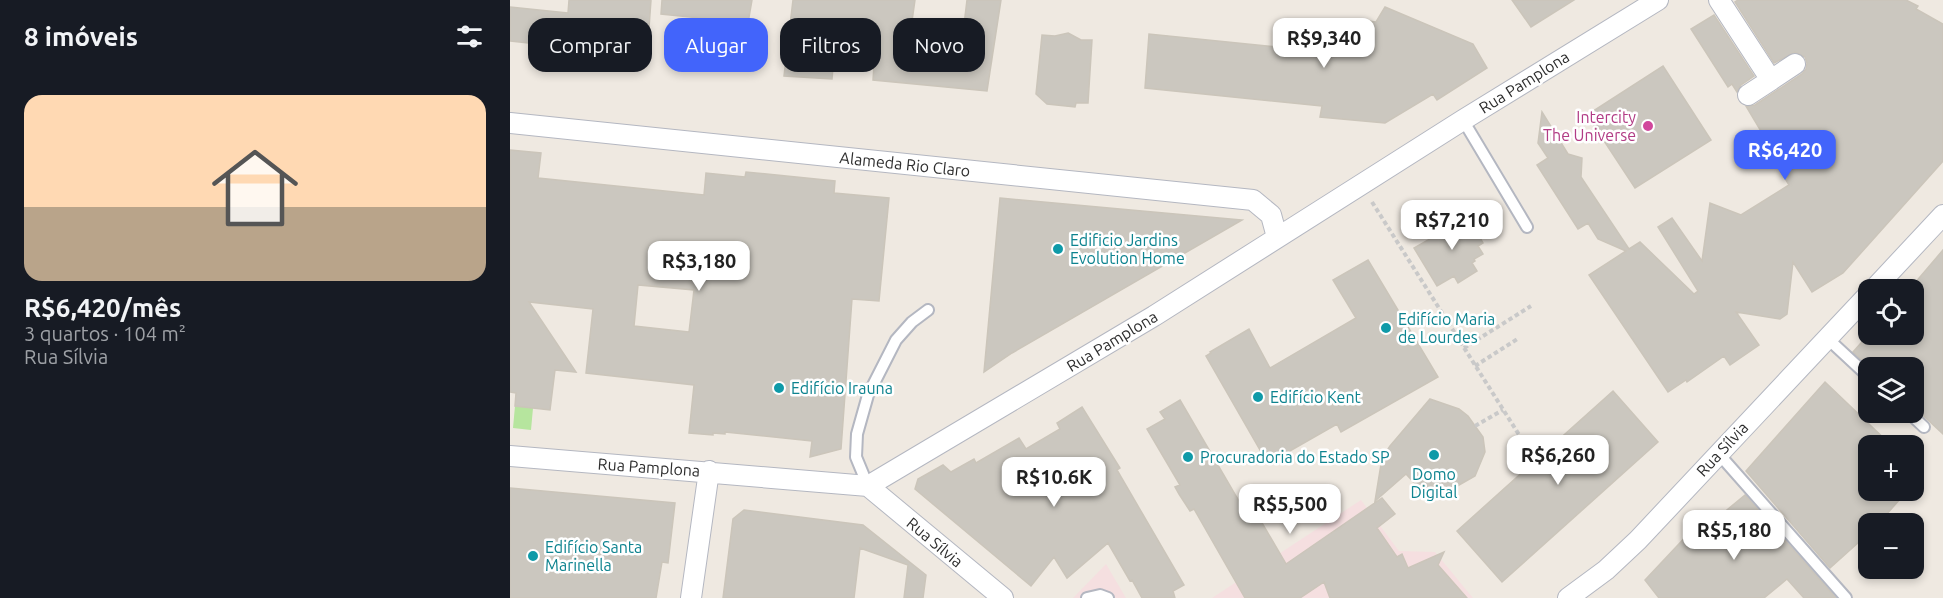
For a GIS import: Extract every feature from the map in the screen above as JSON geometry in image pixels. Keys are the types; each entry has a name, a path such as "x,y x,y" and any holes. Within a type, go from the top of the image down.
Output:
{"street":[{"name":"Rua Pamplona","path":"510,456 868,486 1154,316 1463,120 1658,0"},
{"path":"1719,0 1771,80"},
{"path":"1748,95 1795,64"},
{"name":"Alameda Rio Claro","path":"510,123 1253,200 1271,215 1277,237"},
{"path":"1883,279 1943,215"},
{"name":"Rua Sílvia","path":"1568,598 1606,570 1638,540 1858,306"},
{"path":"691,598 709,471"},
{"name":"Rua Sílvia","path":"868,486 1003,598"}],"lane":[{"path":"1463,120 1527,227"},
{"path":"868,486 856,458 857,434 868,395 896,340 912,321 928,310"},
{"path":"1827,338 1858,367"},
{"path":"1920,423 1924,427"},
{"path":"1718,453 1846,598"},
{"path":"1087,598 1100,595 1108,598"}],"path":[{"path":"1372,201 1535,460"},
{"path":"1464,348 1531,306"},
{"path":"1475,366 1519,338"},
{"path":"1475,426 1503,410"}],"shaded area":[{"path":"1361,500 1399,551 1435,552 1473,598 1212,598"},
{"path":"1106,564 1126,598 1073,598"}],"green space":[{"path":"515,406 533,408 531,430 513,428"}],"building":[{"path":"569,0 651,0 650,18 528,18 528,43 510,41 510,7 568,13"},
{"path":"662,0 752,0 749,18 700,18 661,14"},
{"path":"793,0 915,0 912,18 893,18 893,72 985,72 985,18 965,18 967,0 1001,0 987,91 873,80 874,72 881,72 881,18 791,18"},
{"path":"1512,0 1574,0 1531,27"},
{"path":"1738,0 1906,0 1918,6 1916,9 1943,24 1943,161 1843,273 1812,292 1793,262 1787,314 1780,319 1736,312 1759,345 1730,365 1724,356 1687,382 1686,380 1668,392 1589,275 1626,251 1598,239 1588,223 1578,229 1537,165 1548,158 1538,143 1542,112 1568,154 1582,158 1581,177 1629,249 1640,242 1694,294 1698,291 1658,227 1672,218 1702,261 1710,203 1741,215 1789,185 1777,165 1780,163 1746,106 1755,105 1802,74 1807,63 1805,57 1795,52 1774,63 1735,2"},
{"path":"1385,7 1473,44 1487,68 1437,100 1433,94 1385,123 1320,117 1322,106 1145,88 1149,34 1336,53 1344,25 1366,31 1369,21 1376,22"},
{"path":"1714,15 1754,76 1741,85 1737,92 1732,84 1728,87 1691,29"},
{"path":"1068,33 1081,40 1092,40 1088,103 1076,103 1075,107 1047,104 1036,94 1042,35 1055,36"},
{"name":"Intercity The Universe","path":"1663,66 1711,140 1635,188 1587,115"},
{"path":"784,72 833,72 832,79 784,76"},
{"path":"510,150 541,153 538,178 704,195 706,173 745,177 746,172 835,181 834,193 889,198 879,301 852,299 841,449 810,457 812,441 725,432 725,434 713,433 713,435 689,433 694,385 586,373 593,309 529,302 576,372 555,370 550,410 515,406 516,393 510,392","holes":["638,285 694,290 689,332 634,326"]},
{"path":"1000,198 1242,220 1012,353 984,372"},
{"path":"1464,209 1483,243 1478,246 1483,254 1474,259 1472,263 1477,271 1458,283 1454,276 1437,286 1414,248 1451,227 1447,219"},
{"path":"1943,250 1943,434 1924,416 1924,357 1858,357 1853,352 1859,345 1924,345 1924,279 1918,279"},
{"path":"1368,260 1438,377 1341,432 1337,424 1267,462 1206,356 1249,329 1270,368 1356,318 1333,280"},
{"path":"1825,382 1858,414 1858,423 1868,423 1880,435 1858,435 1858,501 1898,501 1888,513 1858,513 1858,543 1830,568 1746,471"},
{"path":"1613,391 1658,442 1502,582 1457,531"},
{"name":"Domo Digital","path":"1430,399 1459,409 1468,416 1483,437 1485,452 1475,476 1431,501 1406,474 1375,501 1382,458"},
{"path":"1180,400 1250,520 1258,516 1286,564 1382,498 1395,514 1377,528 1397,557 1402,554 1408,568 1444,552 1438,565 1467,598 1330,598 1324,582 1300,598 1245,598 1194,509 1190,511 1179,494 1175,487 1180,485 1147,429 1165,419 1160,412"},
{"path":"1082,407 1120,468 1117,470 1184,585 1173,591 1175,598 1142,598 1108,543 1067,578 1054,557 1031,586 915,489 918,479 943,465 951,472 974,459 976,463 1019,438 1026,449 1060,429 1057,423"},
{"path":"510,488 675,503 668,563 662,562 656,598 510,598"},
{"path":"1745,495 1836,598 1804,598 1787,579 1764,598 1659,598 1645,580 1710,511 1716,519"},
{"path":"744,510 863,525 926,575 923,598 904,598 908,565 860,548 854,598 723,598 733,519"}],"place":[{"name":"Intercity The Universe","path":"1648,126"},
{"name":"Edificio Jardins Evolution Home","path":"1058,249"},
{"name":"Edifício Maria de Lourdes","path":"1386,328"},
{"name":"Edifício Irauna","path":"779,388"},
{"name":"Edifício Kent","path":"1258,397"},
{"name":"Domo Digital","path":"1434,455"},
{"name":"Procuradoria do Estado SP","path":"1188,457"},
{"name":"Edifício Santa Marinella","path":"533,556"}]}
